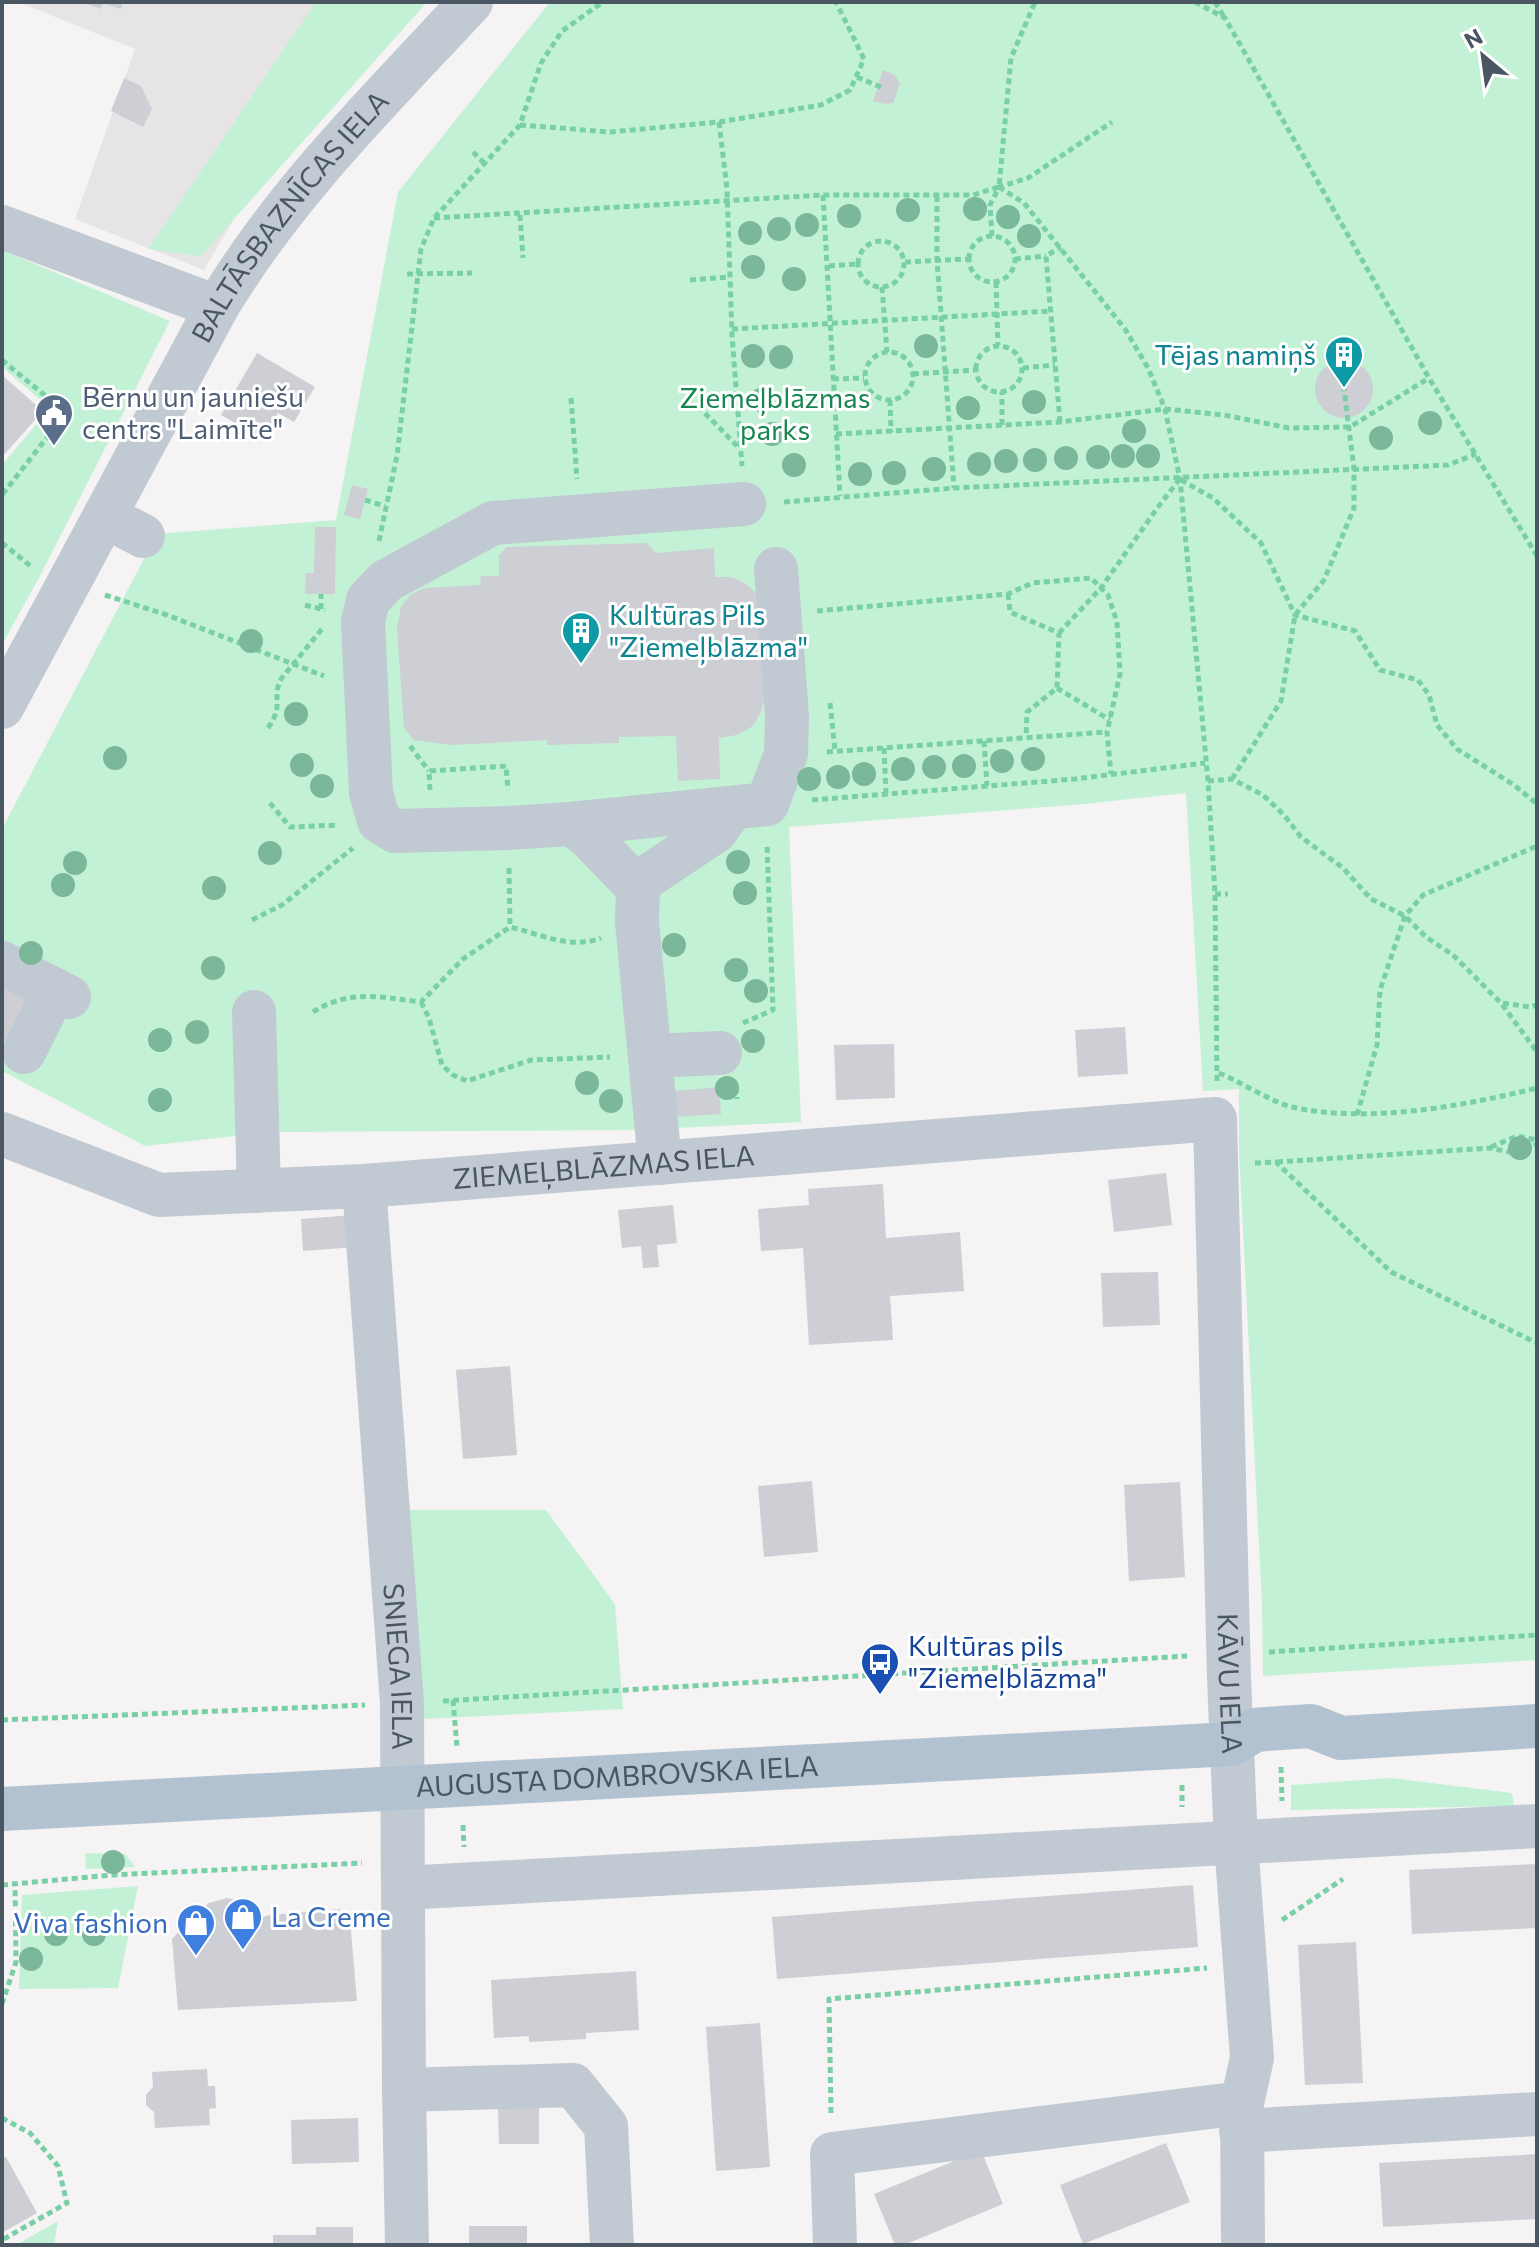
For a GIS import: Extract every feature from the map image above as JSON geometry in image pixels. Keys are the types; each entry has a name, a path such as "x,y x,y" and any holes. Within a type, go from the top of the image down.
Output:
{"main road":[{"name":"AUGUSTA DOMBROVSKA IELA","path":"2,1809 1232,1744 1255,1759 1281,1759 1313,1756 1341,1738 1537,1726"}],"street":[{"name":"BALTĀSBAZNĪCAS IELA","path":"2,707 241,266 278,216 471,2"},
{"path":"2,227 217,307"},
{"path":"744,504 493,523 386,581 368,600 363,622 371,793 379,821 395,831 570,824 749,806"},
{"path":"105,516 143,536"},
{"path":"660,1163 637,922 638,888 647,877 749,806 786,754 787,716 776,569"},
{"path":"570,824 587,835 638,888"},
{"path":"2,963 62,993 24,1052"},
{"path":"254,1012 259,1191"},
{"path":"650,1056 720,1053"},
{"name":"ZIEMEĻBLĀZMAS IELA","path":"2,1134 159,1195 364,1186 1215,1119"},
{"name":"KĀVU IELA","path":"1215,1119 1232,1744 1224,1843 1244,1946 1252,2058 1241,2117 1243,2245"},
{"name":"SNIEGA IELA","path":"364,1186 358,1260 402,1703 407,2245"},
{"path":"403,1874 1224,1843 1537,1826"},
{"path":"404,2090 573,2085 606,2126 612,2245"},
{"path":"835,2245 832,2154 1241,2117 1537,2114"}],"path":[{"path":"386,581 379,556 379,534 397,456 421,249 434,218 520,125 541,63 562,31 603,2"},
{"path":"520,125 610,132 719,122 821,105 850,90 864,59 836,2"},
{"path":"992,236 990,205 999,187 1011,58 1029,6 1035,2"},
{"path":"1195,2 1225,18"},
{"path":"1215,2 1429,378 1537,556"},
{"path":"857,77 883,88"},
{"path":"719,122 728,200 732,329 744,504 954,488 1448,465 1476,454"},
{"path":"434,218 823,195 973,195 1028,178 1112,122"},
{"path":"473,152 484,163"},
{"path":"999,187 1024,203 1125,329 1148,368 1165,409 1180,479 1208,781 1215,894 1219,1073 1215,1091 1215,1119"},
{"path":"823,195 840,496"},
{"path":"937,196 940,316 954,488"},
{"path":"520,215 523,258"},
{"path":"992,236 1006,240 1015,259 1010,274 996,282 988,282 974,275 968,259 973,245 984,237 992,236"},
{"path":"880,241 894,244 905,262 901,278 894,284 882,287 864,281 857,264 867,246 880,241"},
{"path":"1015,259 1046,256 1061,247"},
{"path":"1046,256 1060,422"},
{"path":"905,262 968,259"},
{"path":"829,266 857,264"},
{"path":"407,274 472,273"},
{"path":"690,280 730,277"},
{"path":"996,282 998,345"},
{"path":"882,287 887,352"},
{"path":"732,329 1051,311"},
{"path":"998,345 1018,354 1023,368 1019,383 1002,392 989,390 982,385 976,370 980,356 998,345"},
{"path":"887,352 902,355 913,374 903,397 890,400 871,393 864,378 873,357 887,352"},
{"path":"2,360 66,413 2,495"},
{"path":"1023,368 1055,365"},
{"path":"913,374 976,370"},
{"path":"833,379 864,378"},
{"path":"836,434 1060,422 1165,409 1224,415 1289,428 1350,427 1429,378"},
{"path":"1232,779 1281,701 1295,615 1324,580 1354,508 1354,469 1344,389"},
{"path":"1002,392 1002,425"},
{"path":"571,398 579,516"},
{"path":"890,400 891,432"},
{"path":"698,406 741,450"},
{"path":"1025,738 1027,712 1057,688 1059,633 1101,588 1180,479"},
{"path":"1180,479 1213,498 1261,543 1295,615 1355,631 1380,670 1418,680 1429,695 1437,725 1457,749 1514,785 1537,804"},
{"path":"365,500 385,506"},
{"path":"2,543 41,574"},
{"path":"780,614 1008,594 1032,583 1091,578 1108,595 1117,622 1120,674 1107,732 1111,774"},
{"path":"321,594 321,609"},
{"path":"1008,594 1010,612 1059,633"},
{"path":"114,600 167,615 366,693"},
{"path":"268,728 279,713 277,688 327,623"},
{"path":"1057,688 1110,720"},
{"path":"786,754 1107,732"},
{"path":"984,741 987,786"},
{"path":"884,748 886,794"},
{"path":"720,1053 742,1023 773,1010 749,806 987,786 1205,763"},
{"path":"1208,781 1232,779 1263,795 1301,837 1343,868 1371,899 1405,916 1426,937 1453,955 1501,1003 1537,1052"},
{"path":"270,803 290,827 352,824"},
{"path":"252,920 282,905 361,841"},
{"path":"1357,1115 1377,1045 1380,990 1405,916 1423,895 1537,846"},
{"path":"509,870 510,927"},
{"path":"1215,894 1228,894"},
{"path":"510,927 566,943 596,941"},
{"path":"421,1002 463,959 510,927"},
{"path":"313,1012 333,999 376,996 421,1002"},
{"path":"421,1002 429,1018 442,1065 453,1075 467,1081 531,1060 650,1056"},
{"path":"1501,1003 1537,1005"},
{"path":"1219,1073 1289,1106 1357,1115 1488,1100 1537,1088"},
{"path":"1490,1148 1517,1136 1537,1142"},
{"path":"1244,1164 1490,1148 1519,1154 1537,1142"},
{"path":"1276,1162 1391,1272 1537,1343"},
{"path":"2,1720 402,1703 1537,1635"},
{"path":"1180,1747 1182,1814 1224,1843"},
{"path":"2,1885 112,1875 403,1874"},
{"path":"832,2154 829,1999 1220,1967 1244,1946 1346,1876"},
{"path":"2,2004 16,1962 15,1884"},
{"path":"2,1980 7,1988"},
{"path":"2,2118 30,2133 58,2166 67,2203 2,2240"}],"shaded area":[{"path":"18,2 409,2 258,178 204,270 75,219 135,49"}],"green space":[{"path":"316,2 427,2 201,256 148,249"},
{"name":"Ziemeļblāzmas parks","path":"550,2 1537,2 1537,1660 1263,1676 1239,1149 1239,1089 1203,1091 1186,793 789,827 801,1122 636,1130 273,1132 145,1146 2,1071 2,829 157,534 336,520 398,192"},
{"name":"Bērnu un jauniešu centrs \"Laimīte\"","path":"2,250 170,321 2,645 2,465 50,408 2,367"},
{"path":"408,1510 546,1510 615,1604 623,1709 424,1719"},
{"path":"1391,1778 1512,1793 1514,1806 1291,1810 1291,1785"},
{"path":"85,1853 125,1854 135,1867 86,1869"},
{"path":"138,1886 118,1988 19,1989 22,1895"},
{"path":"58,2221 54,2245 16,2245"}],"building":[{"path":"82,2 123,2 121,9 103,3 101,9"},
{"path":"883,70 895,75 900,84 893,103 873,101"},
{"path":"124,78 141,86 152,109 143,127 111,111"},
{"path":"257,353 315,387 294,422 278,413 263,439 221,415"},
{"name":"Tējas namiņš","path":"1344,360 1355,362 1364,369 1371,378 1371,400 1364,409 1355,416 1344,418 1333,416 1324,409 1317,400 1315,389 1317,378 1324,369 1333,362"},
{"path":"2,375 43,411 2,457"},
{"path":"352,485 368,489 360,519 344,515"},
{"path":"315,527 336,527 335,594 305,594 306,573 314,573"},
{"name":"Kultūras Pils \"Ziemeļblāzma\"","path":"647,543 656,553 714,548 715,577 732,577 757,594 765,696 753,726 737,735 719,738 720,779 678,781 676,736 619,737 619,743 547,745 547,740 452,745 414,740 404,728 397,628 401,607 410,595 424,588 481,585 480,576 499,576 499,555 507,547"},
{"path":"2,983 39,1000 18,1047 2,1039"},
{"path":"1125,1027 1128,1074 1078,1077 1075,1030"},
{"path":"894,1044 895,1098 836,1100 834,1045"},
{"path":"719,1087 721,1114 675,1117 674,1091"},
{"path":"1166,1173 1172,1225 1114,1232 1108,1180"},
{"path":"883,1184 886,1238 960,1232 964,1291 890,1296 893,1340 809,1345 803,1248 761,1251 758,1209 809,1205 808,1189"},
{"path":"673,1205 677,1243 657,1245 659,1267 643,1268 641,1246 622,1248 618,1210"},
{"path":"353,1215 355,1247 303,1251 301,1219"},
{"path":"1158,1272 1160,1325 1103,1327 1101,1273"},
{"path":"510,1366 517,1455 463,1459 456,1370"},
{"path":"812,1481 818,1552 764,1557 758,1486"},
{"path":"1180,1482 1185,1577 1129,1581 1124,1485"},
{"path":"1537,1864 1537,1928 1412,1934 1409,1870"},
{"path":"1193,1885 1198,1947 777,1979 772,1917"},
{"path":"227,1898 243,1901 262,1917 340,1909 341,1918 350,1919 357,2001 178,2010 172,1939 181,1929 189,1928 197,1913 209,1903"},
{"path":"1356,1942 1363,2083 1305,2085 1298,1945"},
{"path":"636,1971 639,2030 586,2033 586,2039 529,2042 529,2036 494,2038 491,1980"},
{"path":"760,2023 770,2167 716,2171 706,2027"},
{"path":"207,2069 208,2086 215,2086 216,2108 209,2109 210,2125 155,2128 154,2112 146,2105 146,2095 153,2087 152,2072"},
{"path":"498,2108 539,2108 539,2144 499,2144"},
{"path":"358,2118 359,2162 292,2164 291,2120"},
{"path":"1166,2143 1190,2202 1083,2244 1060,2185"},
{"path":"981,2150 1003,2204 904,2245 895,2245 874,2194"},
{"path":"1537,2154 1537,2219 1383,2227 1379,2163"},
{"path":"6,2157 37,2213 2,2233 2,2158"},
{"path":"469,2226 527,2226 527,2245 469,2245"},
{"path":"316,2227 353,2227 353,2245 273,2245 273,2235 316,2235"}],"place":[{"name":"Tējas namiņš","path":"1344,389"},
{"name":"Bērnu un jauniešu centrs \"Laimīte\"","path":"54,447"},
{"name":"Kultūras Pils \"Ziemeļblāzma\"","path":"581,665"},
{"name":"Kultūras pils \"Ziemeļblāzma\"","path":"880,1696"},
{"name":"La Creme","path":"243,1951"},
{"name":"Viva fashion","path":"196,1957"}]}
